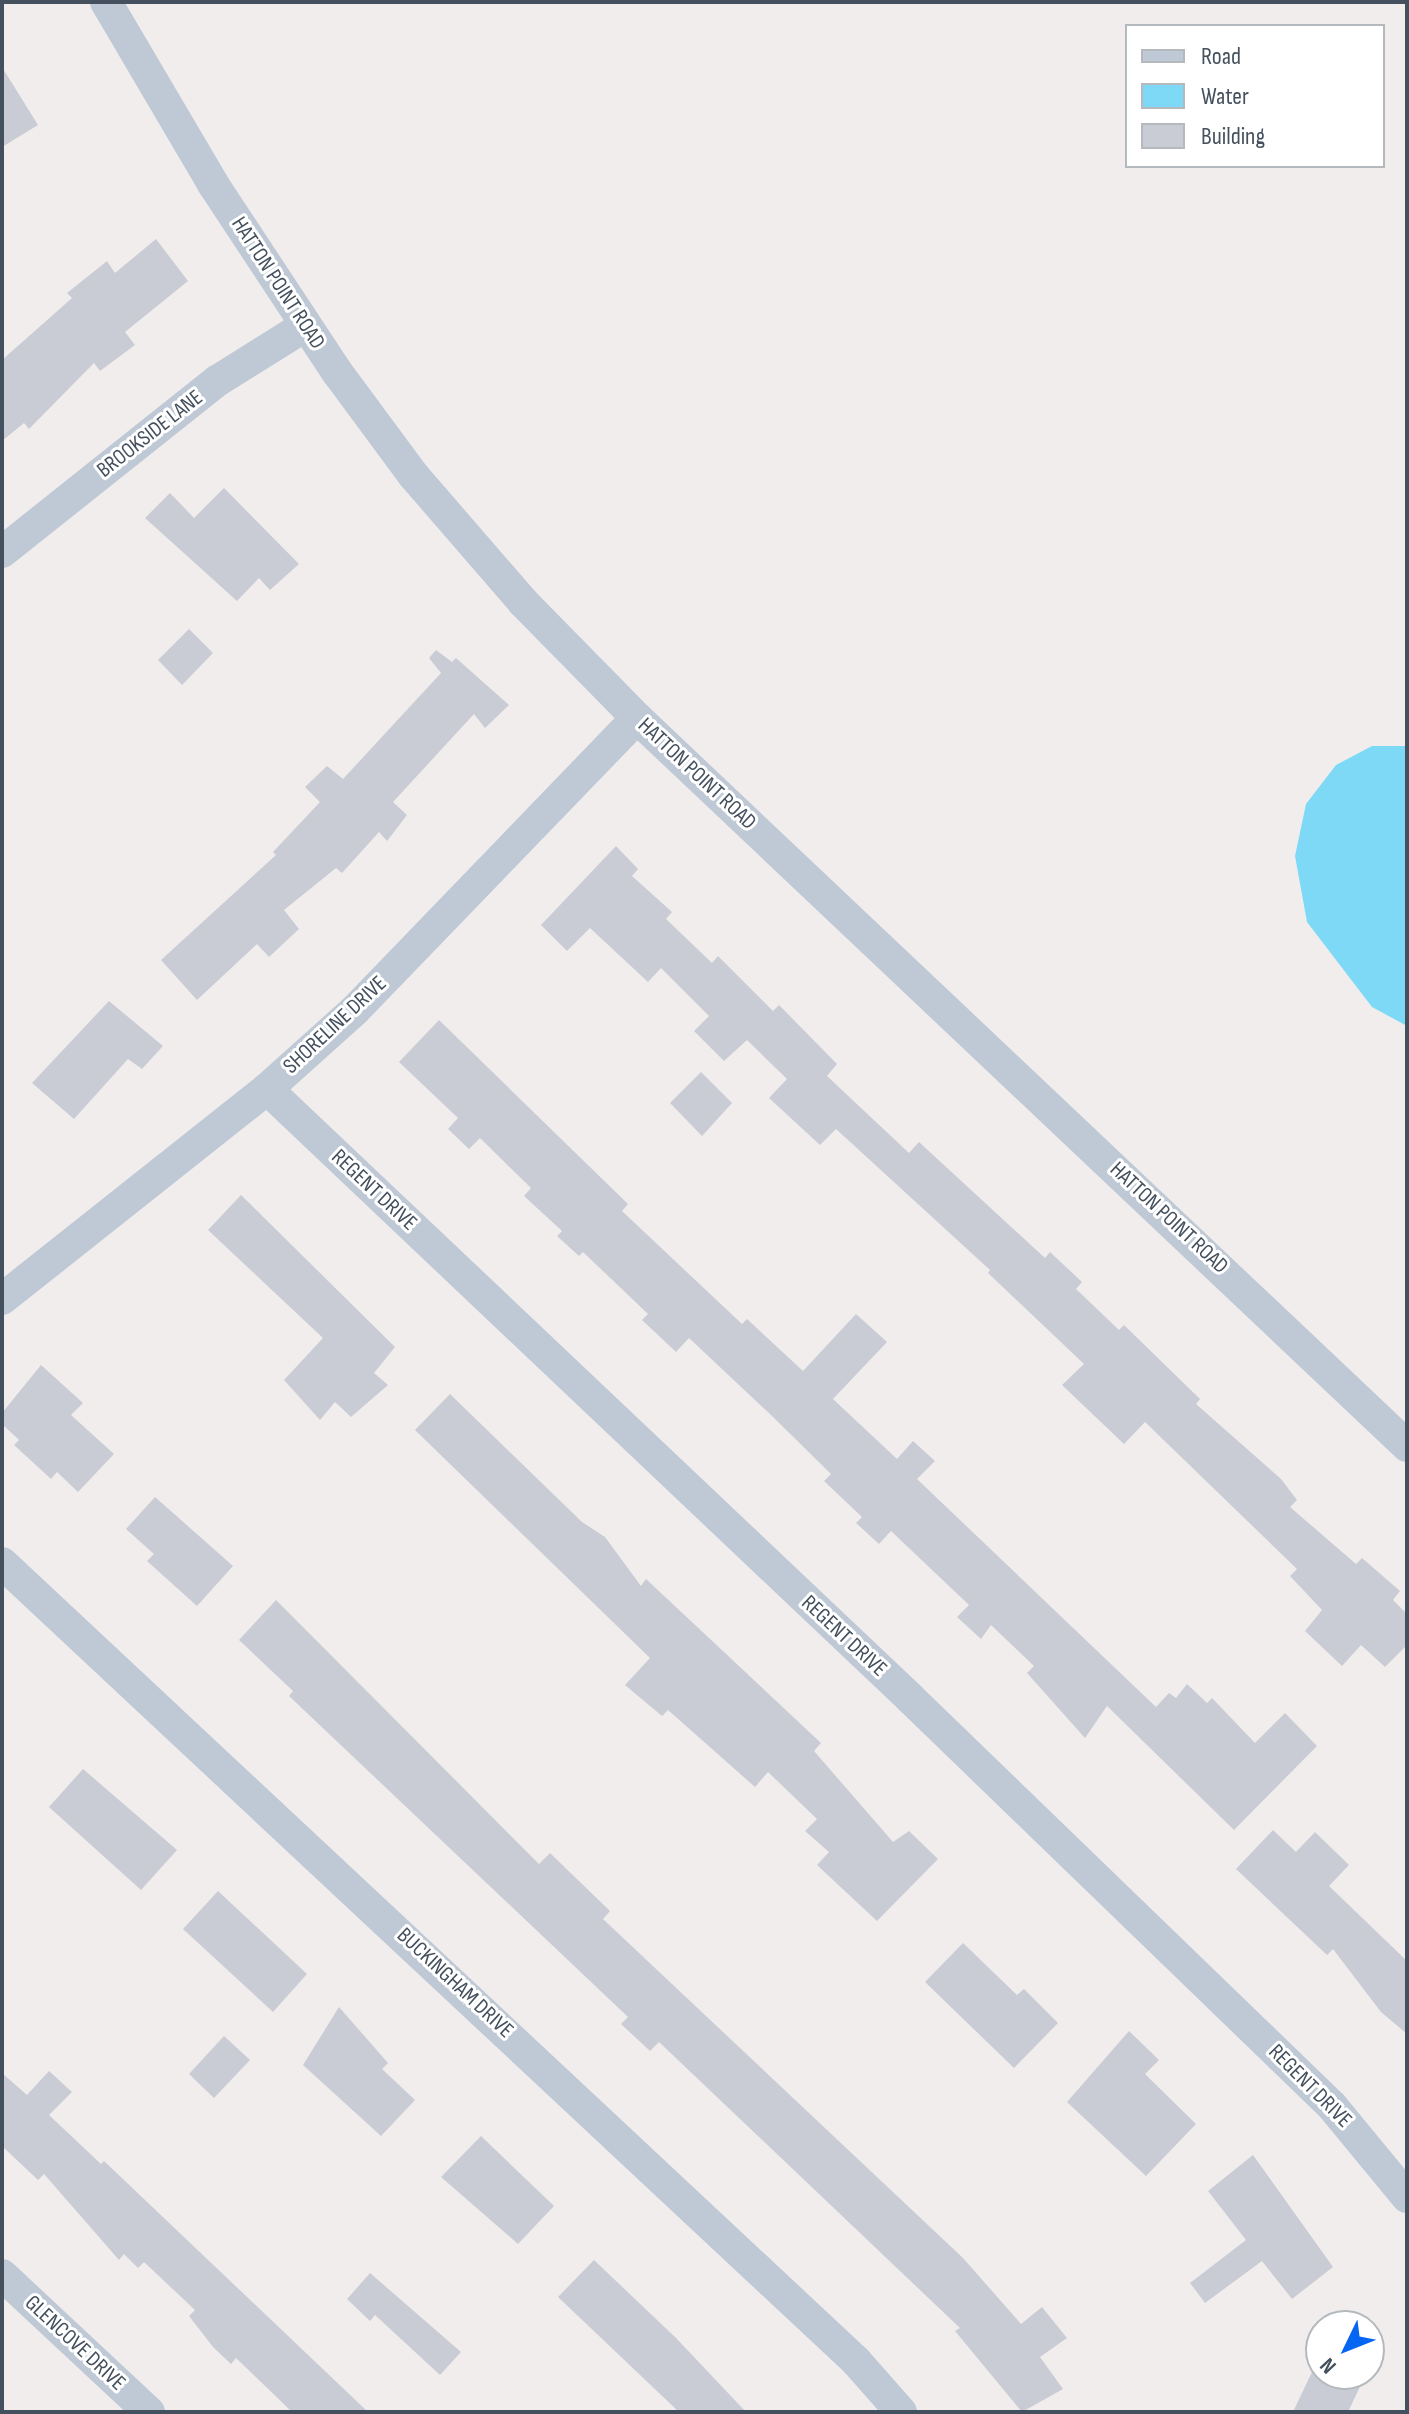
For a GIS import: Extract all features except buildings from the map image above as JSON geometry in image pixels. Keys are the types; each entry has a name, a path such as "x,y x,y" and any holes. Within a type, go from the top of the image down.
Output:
{"street":[{"name":"HATTON POINT ROAD","path":"106,2 305,326 414,476 523,602 637,718 1407,1446"},
{"name":"BROOKSIDE LANE","path":"2,552 217,381 305,326"},
{"name":"SHORELINE DRIVE","path":"2,1299 267,1089 354,1011 637,718"},
{"name":"REGENT DRIVE","path":"267,1089 1310,2084 1407,2197"},
{"name":"BUCKINGHAM DRIVE","path":"2,1563 821,2328 901,2412"},
{"name":"GLENCOVE DRIVE","path":"2,2275 149,2412"}],"water":[{"path":"1372,746 1407,746 1407,1026 1372,1007 1307,922 1295,856 1306,804 1336,765"}]}
